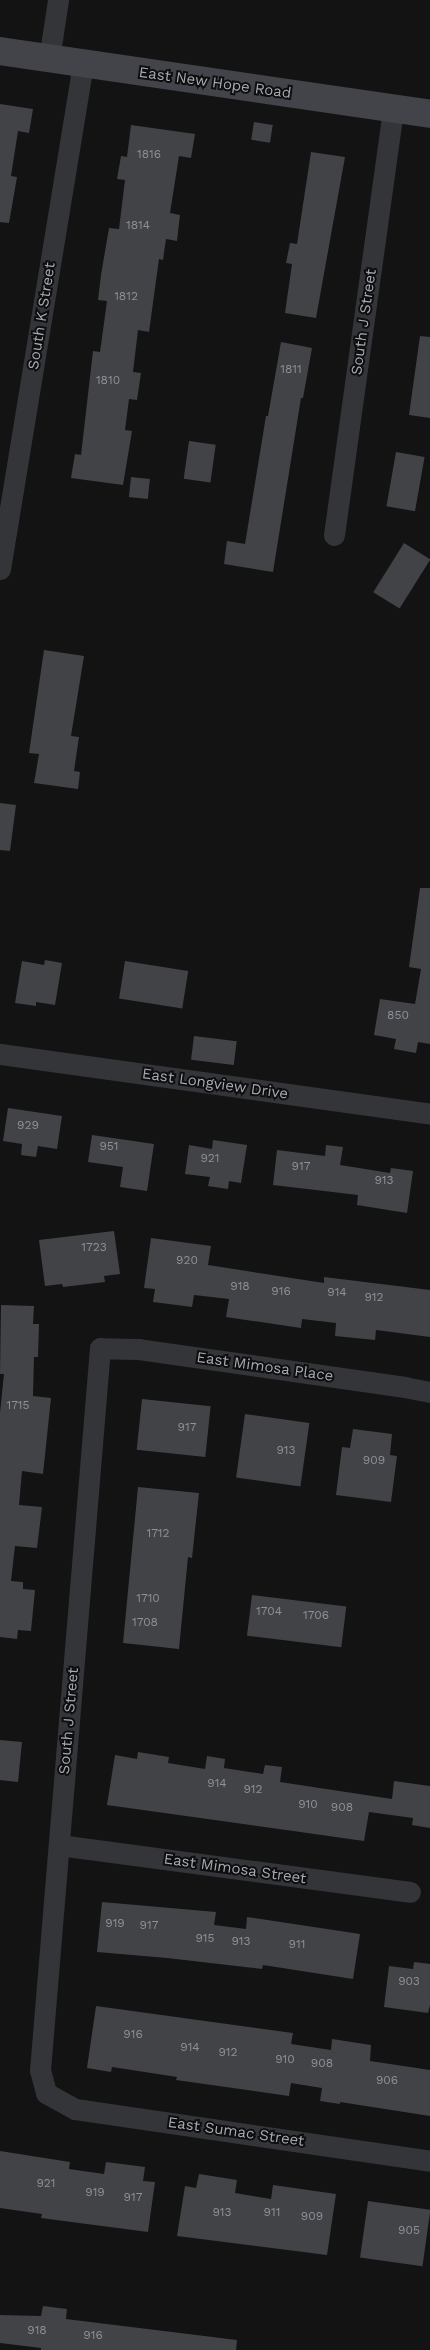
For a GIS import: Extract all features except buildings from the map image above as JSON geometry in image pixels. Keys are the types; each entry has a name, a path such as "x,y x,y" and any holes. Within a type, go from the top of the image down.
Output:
{"street":[{"path":"48,59 58,0"},
{"name":"East New Hope Road","path":"0,51 430,114"},
{"name":"South K Street","path":"0,569 84,64"},
{"name":"South J Street","path":"334,535 393,110"},
{"name":"East Longview Drive","path":"0,1054 430,1114"},
{"name":"South J Street","path":"46,2093 40,2070 100,1348"},
{"name":"East Mimosa Place","path":"100,1348 139,1349 405,1386 430,1392"},
{"name":"East Mimosa Street","path":"59,1845 410,1892"},
{"name":"East Sumac Street","path":"46,2093 75,2109 430,2161"}]}
